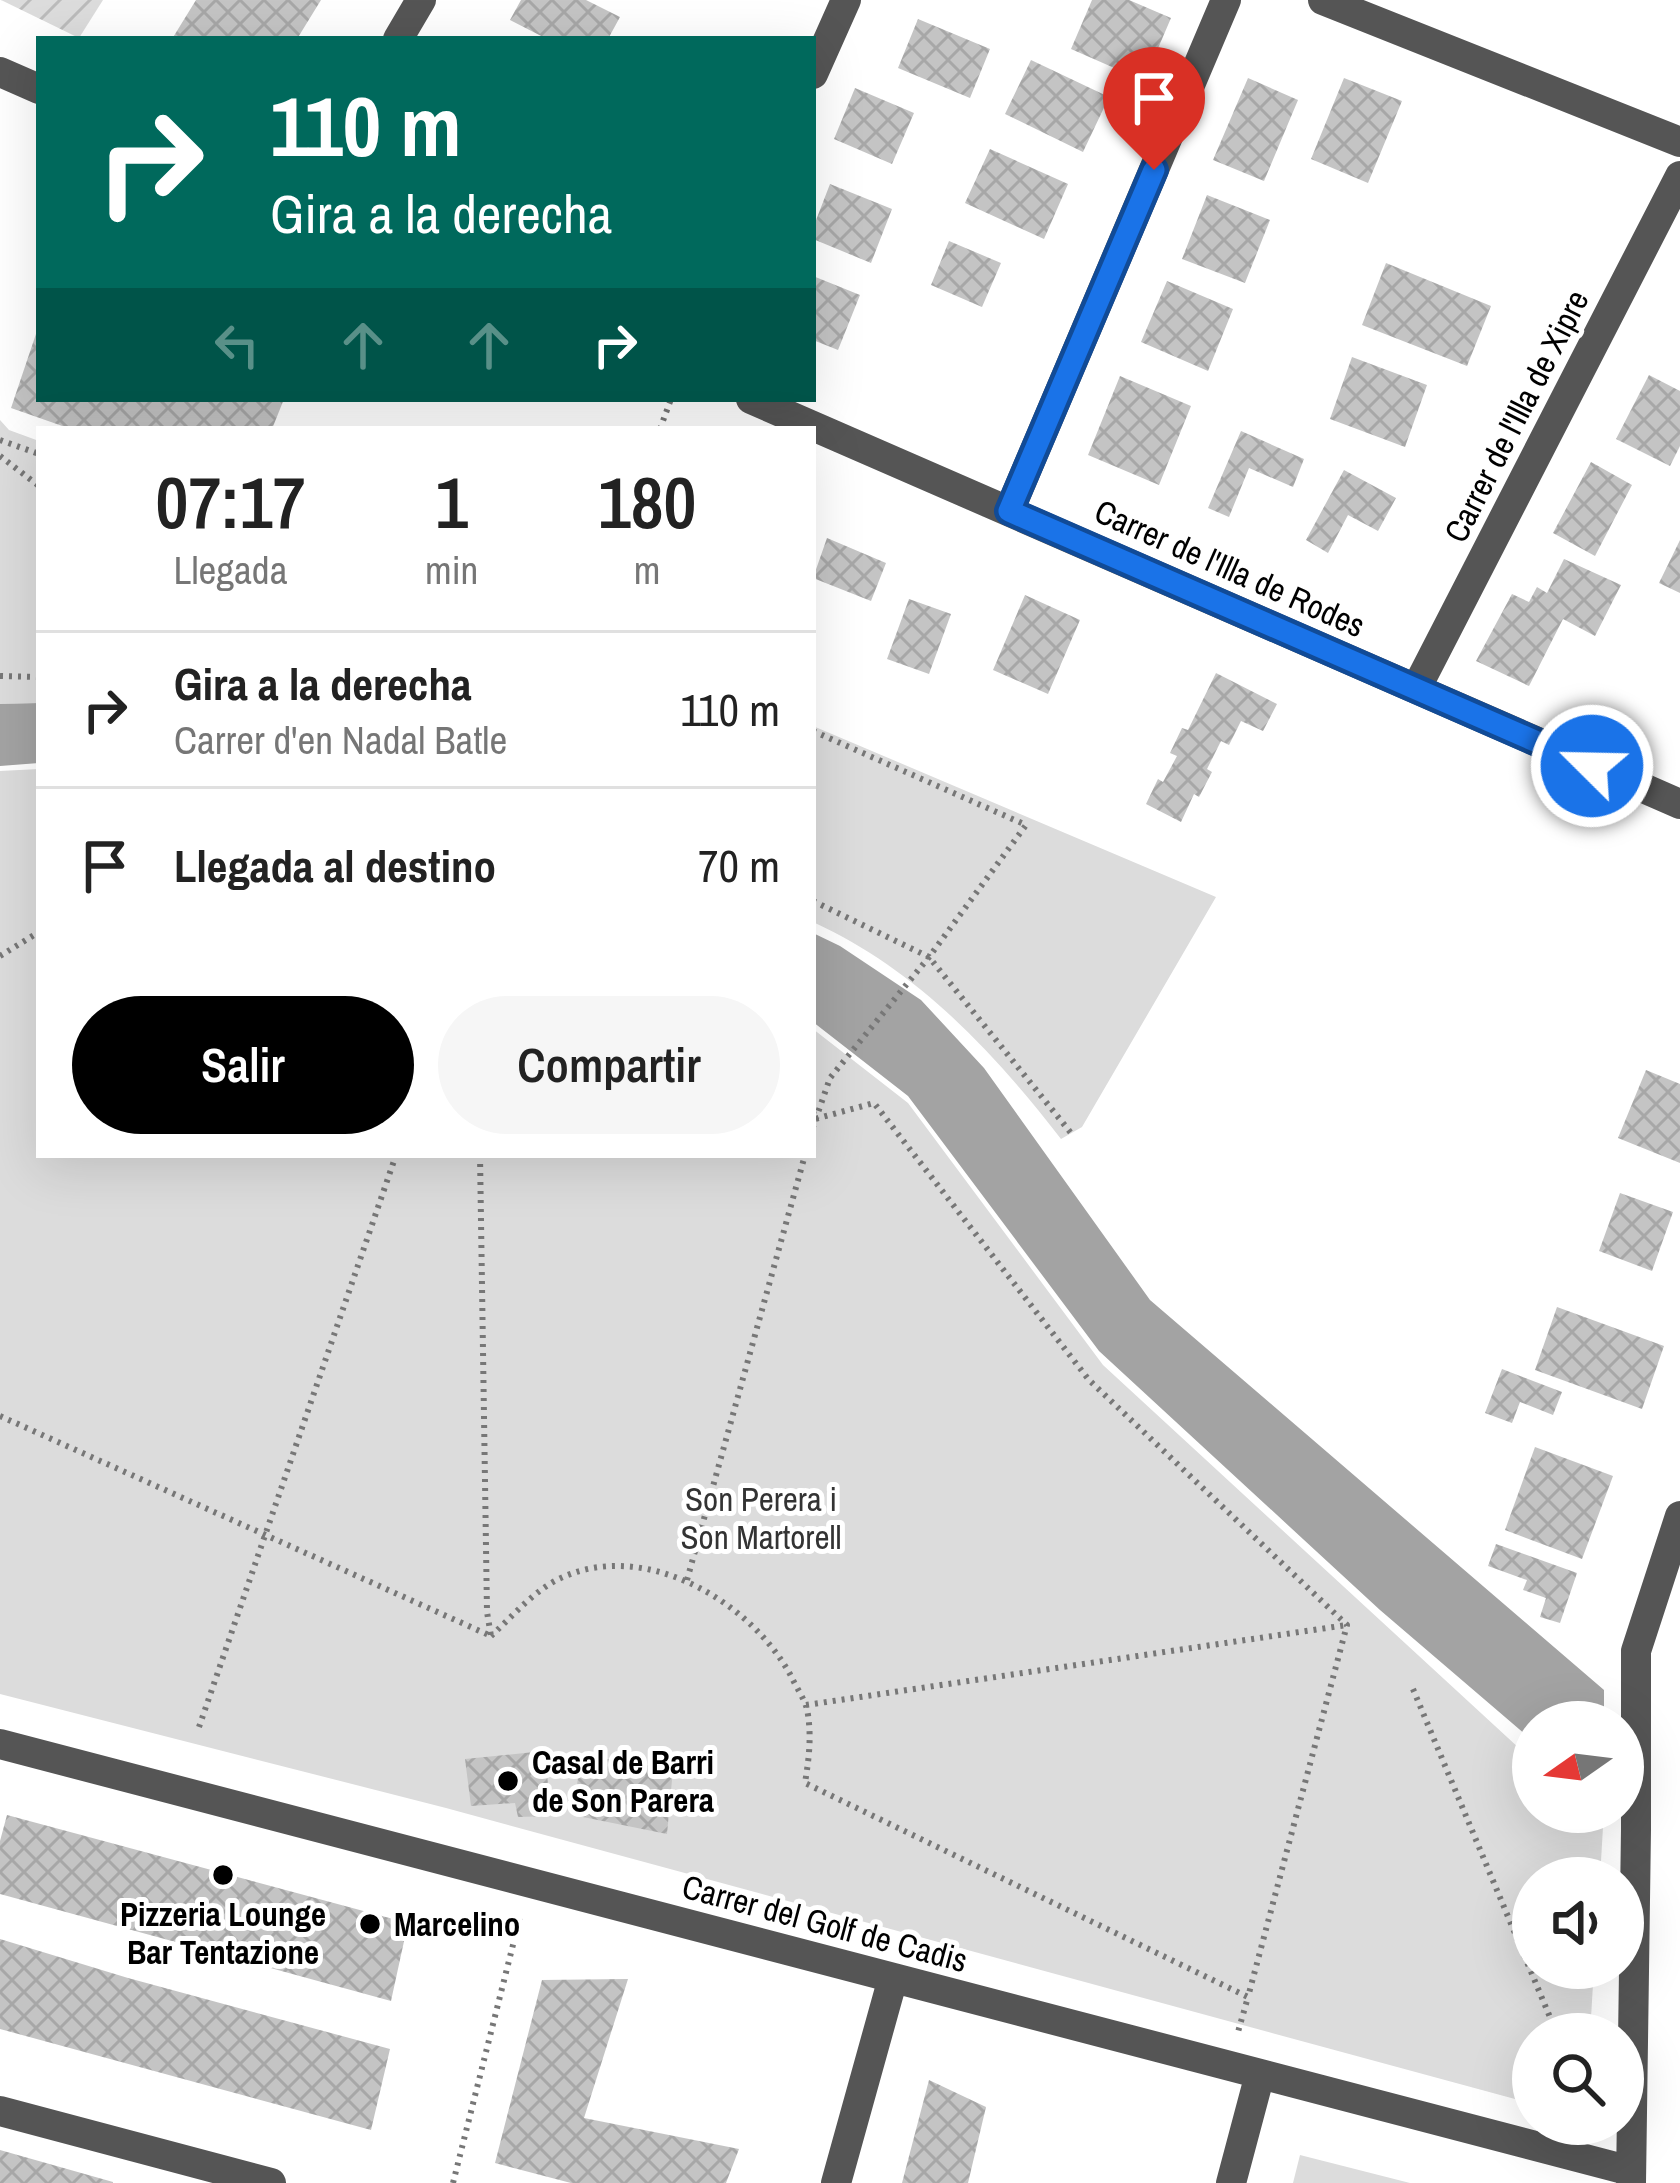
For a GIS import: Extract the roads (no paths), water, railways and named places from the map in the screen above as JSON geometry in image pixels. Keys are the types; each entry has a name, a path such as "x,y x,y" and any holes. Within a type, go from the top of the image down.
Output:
{"street":[{"path":"400,36 421,0"},
{"path":"816,67 846,0"},
{"path":"1009,511 1226,0"},
{"path":"1323,0 1680,142"},
{"path":"0,72 36,88"},
{"name":"Carrer de l'Illa de Xipre","path":"1416,689 1680,176"},
{"name":"Carrer de l'Illa de Rodes","path":"758,402 813,426"},
{"name":"Carrer de l'Illa de Rodes","path":"816,427 1680,804"},
{"path":"1631,2177 1636,1651 1680,1516"},
{"name":"Carrer del Golf de Cadis","path":"0,1744 1260,2074 1631,2177"},
{"path":"836,2183 893,1978"},
{"path":"1231,2183 1260,2074"},
{"path":"0,2111 272,2183"}],"place":[{"name":"Casal de Barri de Son Parera","path":"508,1781"},
{"name":"Pizzeria Lounge Bar Tentazione","path":"223,1875"},
{"name":"Marcelino","path":"370,1924"}],"park label":[{"name":"Son Perera i Son Martorell","path":"761,1518"}]}
